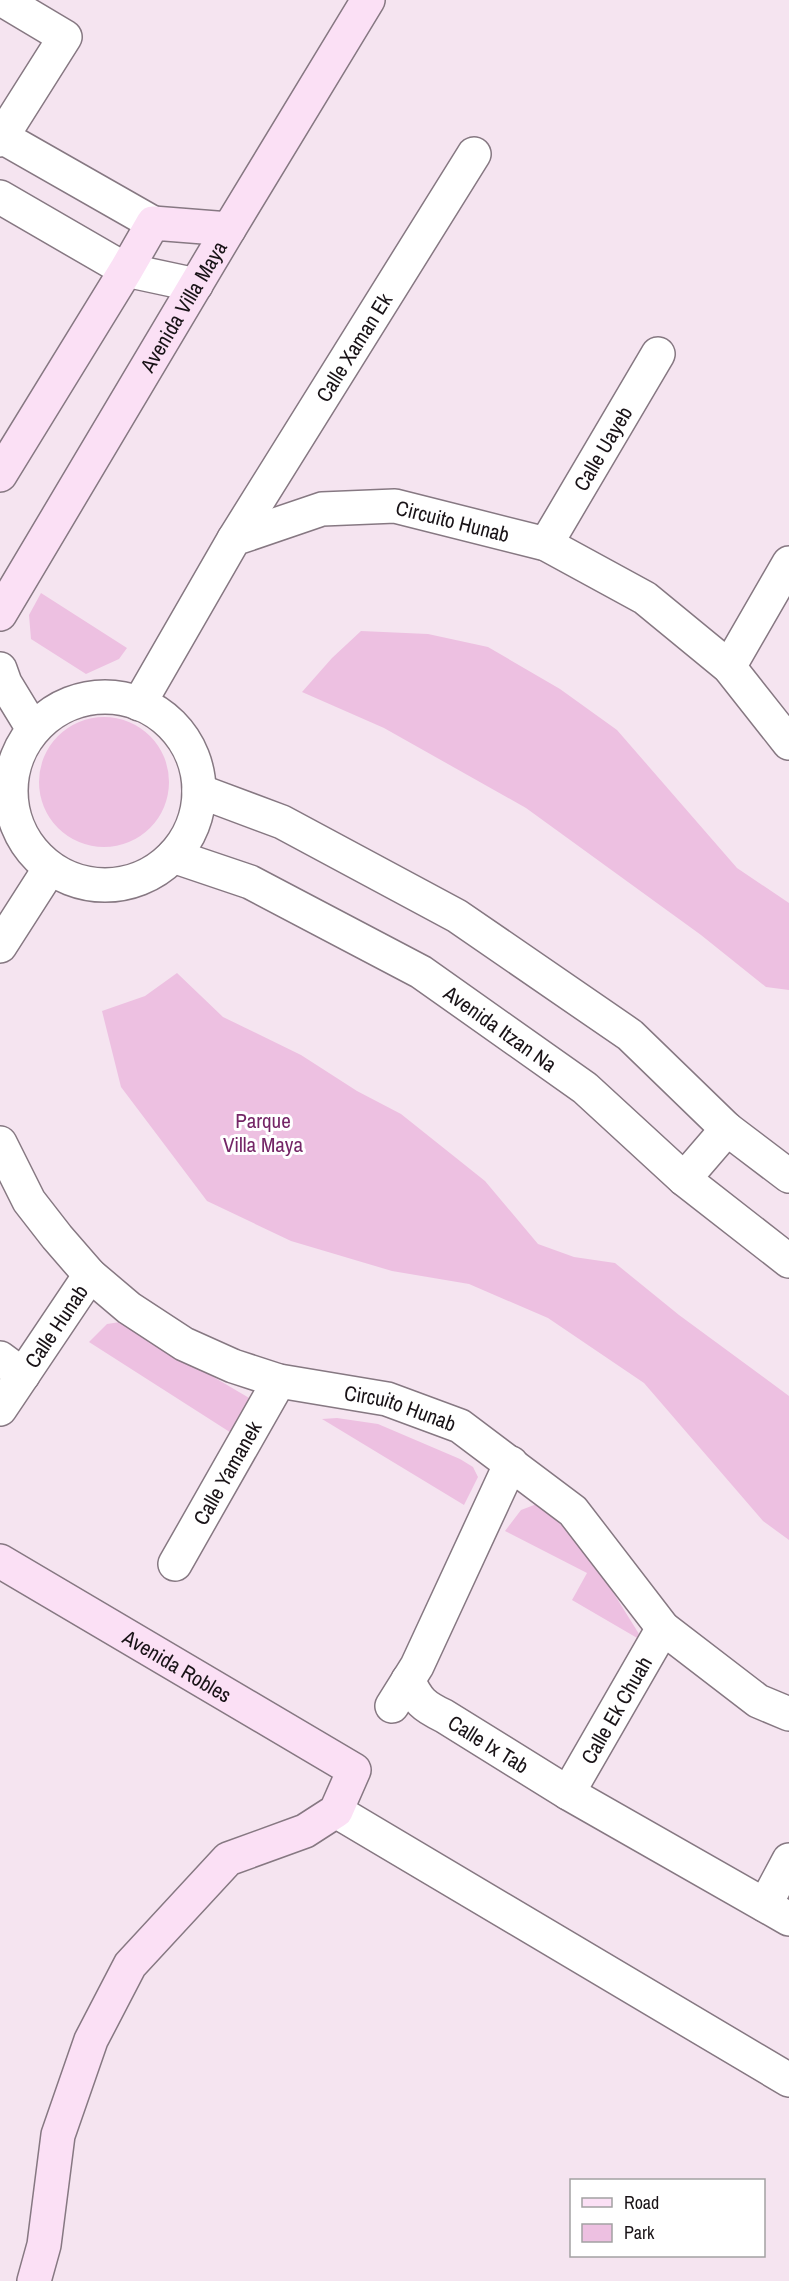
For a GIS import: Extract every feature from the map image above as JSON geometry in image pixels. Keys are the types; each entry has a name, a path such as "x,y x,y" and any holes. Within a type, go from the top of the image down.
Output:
{"main road":[{"name":"Avenida Villa Maya","path":"0,614 368,0"},
{"path":"0,475 153,223 229,229"},
{"name":"Avenida Robles","path":"0,1561 354,1770 336,1811"},
{"path":"34,2281 44,2245 58,2135 91,2040 130,1965 228,1859 305,1831 336,1811"}],"street":[{"path":"3,0 65,37 1,139 153,223"},
{"name":"Calle Xaman Ek","path":"234,540 474,154"},
{"path":"0,197 126,270 196,285"},
{"name":"Calle Uayeb","path":"546,544 658,354"},
{"name":"Circuito Hunab","path":"234,540 322,509 395,506 546,544 645,598 729,667 789,743"},
{"path":"139,704 234,540"},
{"path":"729,667 789,563"},
{"path":"0,669 5,683 33,729"},
{"path":"110,697 139,704 163,718 182,738 195,764 199,791 192,826 173,856 153,873 127,883 100,885 74,880 50,867 29,847 16,822 7,762 22,746 33,729 55,711 81,700 110,697"},
{"path":"199,791 282,822 457,916 630,1035 727,1129 789,1176"},
{"name":"Avenida Itzan Na","path":"173,856 250,882 421,972 585,1088 684,1179 789,1261"},
{"path":"0,946 50,867"},
{"path":"684,1179 727,1129"},
{"name":"Circuito Hunab","path":"0,1143 29,1201 90,1275 129,1308 184,1344 233,1366 279,1380 387,1399 460,1426 573,1512 663,1628 758,1701 789,1714"},
{"name":"Calle Hunab","path":"0,1409 11,1366 90,1275"},
{"name":"Calle Yamanek","path":"175,1564 279,1380"},
{"name":"Calle Ix Tab","path":"511,1463 400,1693 419,1701 568,1793 777,1912"},
{"name":"Calle Ek Chuah","path":"568,1793 663,1628"},
{"path":"336,1811 789,2080"},
{"path":"777,1912 789,1860"}],"green space":[{"path":"41,593 127,648 119,659 86,674 31,639 29,615"},
{"path":"361,631 428,634 488,647 560,689 617,730 737,868 789,903 789,990 766,987 701,935 526,808 384,728 302,692 332,658"},
{"path":"104,717 129,722 150,736 164,757 169,782 164,807 150,828 129,842 104,847 79,842 58,828 44,807 39,782 44,757 58,736 79,722"},
{"name":"Parque Villa Maya","path":"177,973 223,1017 301,1055 357,1091 401,1114 485,1181 538,1244 574,1257 615,1263 679,1315 789,1396 789,1540 763,1521 644,1383 548,1318 469,1284 392,1271 291,1241 207,1201 121,1087 102,1011 145,996"},
{"path":"120,1322 256,1402 236,1436 89,1342 107,1324"},
{"path":"337,1418 378,1424 460,1459 473,1467 478,1477 464,1505 322,1419"},
{"path":"542,1502 583,1544 644,1642 572,1600 587,1573 505,1531 521,1510"}]}
